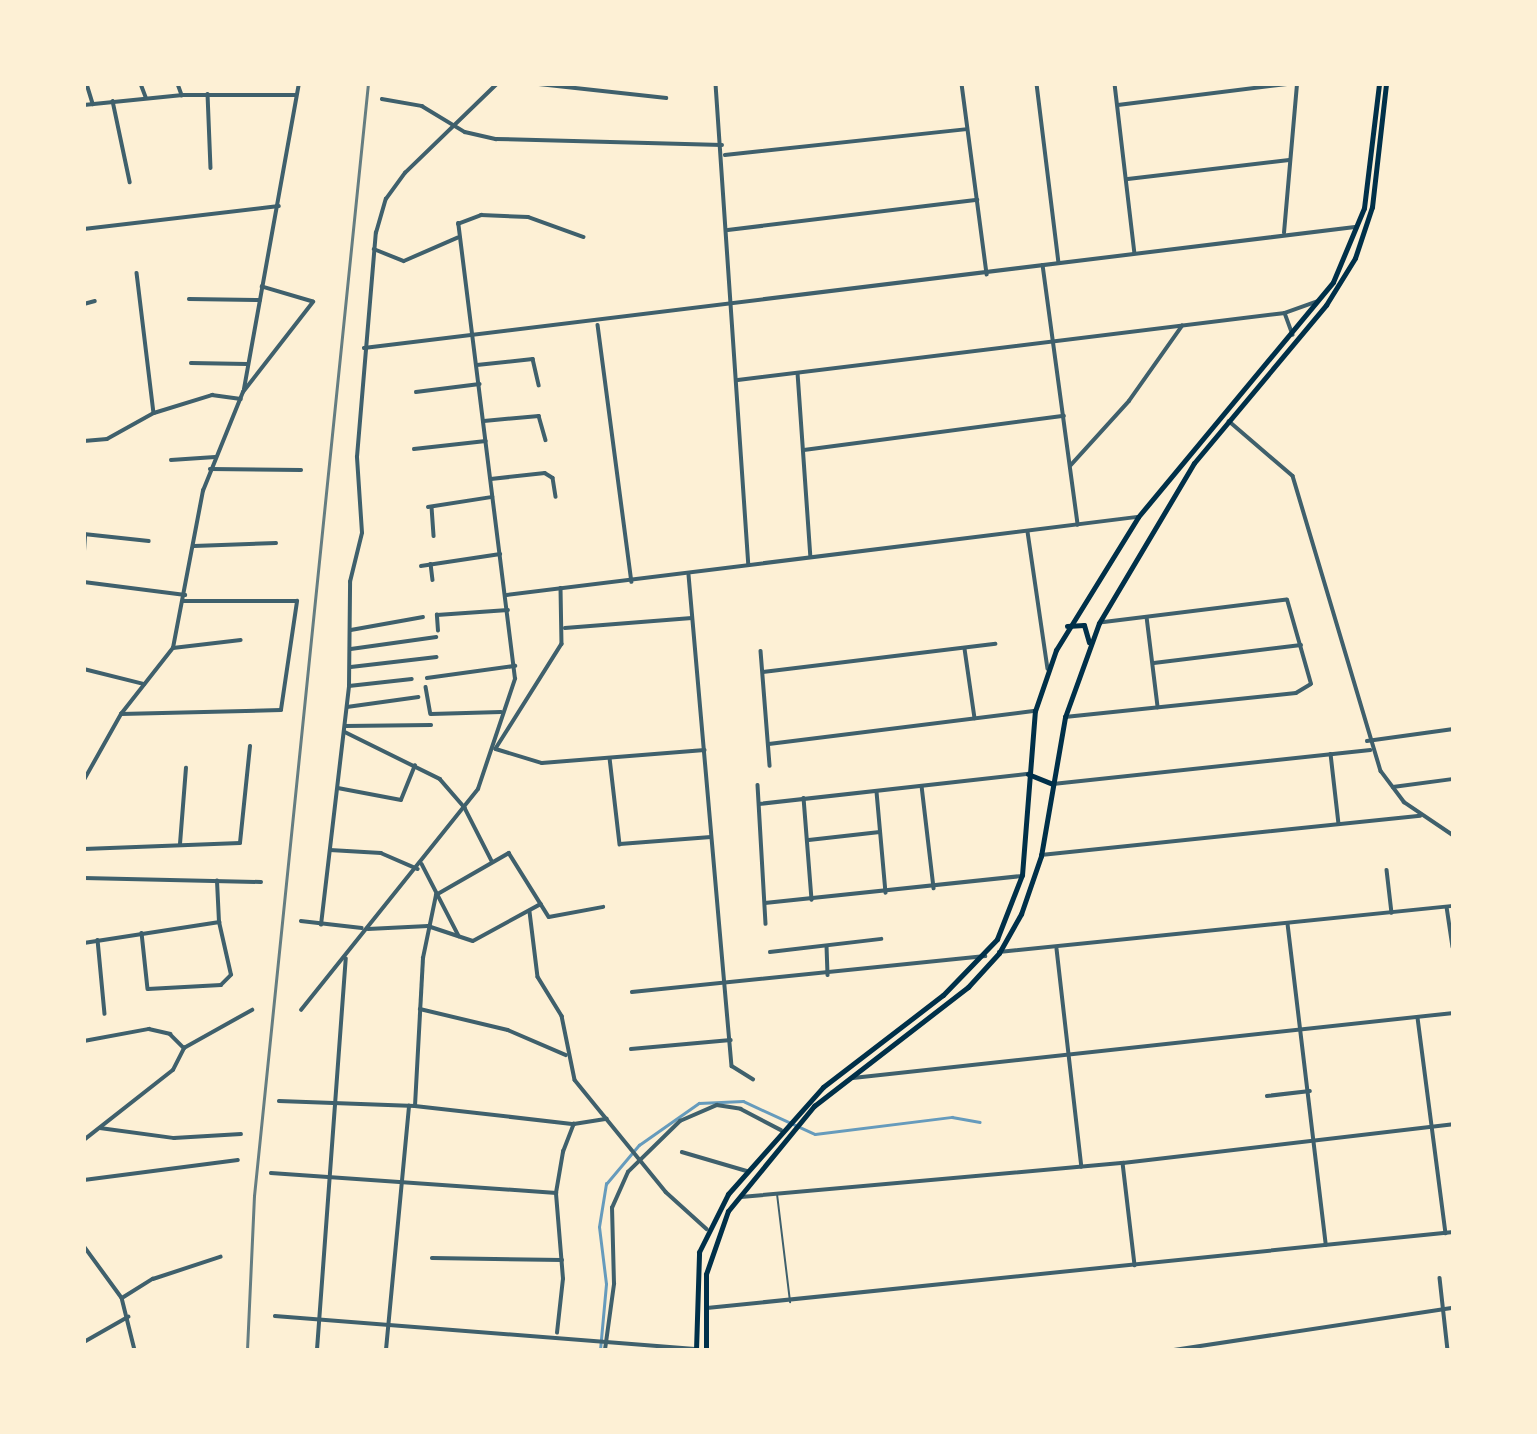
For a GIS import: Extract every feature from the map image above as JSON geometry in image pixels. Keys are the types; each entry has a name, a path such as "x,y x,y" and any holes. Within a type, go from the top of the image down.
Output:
{"main road":[{"path":"696,1349 697,1266 707,1229 747,1171 798,1112 985,956 1023,875 1028,774 1035,711 1066,626 1138,517 1321,300 1358,226 1379,84"},
{"path":"706,1350 705,1308 713,1242 738,1197 802,1121 848,1078 968,987 999,953 1041,856 1065,717 1099,623 1150,527 1229,421 1326,305 1355,258 1372,207 1386,84"},
{"path":"1066,626 1087,628 1088,649"},
{"path":"1028,774 1053,784"}],"street":[{"path":"87,84 93,104"},
{"path":"141,84 146,97"},
{"path":"178,84 183,94"},
{"path":"84,780 121,714 173,648 210,468 243,391 279,206 299,84"},
{"path":"321,925 351,667 350,582 363,523 357,492 364,348 373,249 395,186 453,123 497,84"},
{"path":"540,84 666,98"},
{"path":"716,84 725,155 749,565"},
{"path":"962,84 987,274"},
{"path":"1037,84 1059,262"},
{"path":"1115,84 1135,253"},
{"path":"1118,105 1287,84"},
{"path":"1284,233 1297,84"},
{"path":"84,105 183,94 296,95"},
{"path":"208,94 211,168"},
{"path":"382,99 422,106 453,123 496,139 722,145"},
{"path":"113,101 130,182"},
{"path":"725,155 967,129"},
{"path":"1127,179 1289,160"},
{"path":"728,230 977,200"},
{"path":"84,229 279,206"},
{"path":"496,749 500,712 515,666 474,340 458,238 464,219 494,215 555,223 584,237"},
{"path":"364,348 474,340 987,274 1059,262 1358,226"},
{"path":"373,249 404,261 458,238"},
{"path":"1043,265 1078,525"},
{"path":"137,272 154,413"},
{"path":"243,391 312,305 313,299 304,295 262,287"},
{"path":"189,299 260,300"},
{"path":"738,380 1285,313 1321,300"},
{"path":"84,304 95,301"},
{"path":"1285,313 1293,335"},
{"path":"598,324 632,582"},
{"path":"1071,465 1129,401 1182,326"},
{"path":"477,365 533,359 539,385"},
{"path":"191,363 247,364"},
{"path":"798,373 811,557"},
{"path":"416,392 479,384"},
{"path":"84,441 107,439 154,413 226,392 241,398"},
{"path":"484,421 539,416 546,440"},
{"path":"804,450 1064,416"},
{"path":"1229,421 1293,476 1370,750 1392,787 1422,816 1453,835"},
{"path":"414,449 486,440"},
{"path":"171,460 215,457"},
{"path":"210,468 301,470"},
{"path":"491,479 547,474 556,497"},
{"path":"434,536 430,506 493,497"},
{"path":"507,595 689,575 749,565 1138,517"},
{"path":"1028,532 1048,671"},
{"path":"84,551 84,534 149,541"},
{"path":"194,546 276,543"},
{"path":"421,566 500,554"},
{"path":"431,564 433,580"},
{"path":"689,575 732,1066 753,1079"},
{"path":"84,582 185,595"},
{"path":"368,929 465,808 496,749 555,659 565,628 561,588"},
{"path":"1065,717 1304,692 1311,684 1292,606 1284,599 1099,623"},
{"path":"121,714 279,711 284,704 297,601 183,601"},
{"path":"438,631 437,615 508,610"},
{"path":"351,630 423,617"},
{"path":"565,628 693,617"},
{"path":"1147,617 1158,707"},
{"path":"351,649 436,637"},
{"path":"173,648 241,640"},
{"path":"763,672 995,644"},
{"path":"1154,663 1302,645"},
{"path":"965,649 975,718"},
{"path":"761,651 770,766"},
{"path":"351,667 436,657"},
{"path":"427,678 515,666"},
{"path":"84,669 144,684"},
{"path":"349,686 412,679"},
{"path":"426,687 431,714 500,712"},
{"path":"347,707 418,697"},
{"path":"769,744 1035,711"},
{"path":"345,726 431,725"},
{"path":"1367,741 1453,729"},
{"path":"345,732 433,774 465,808 492,861"},
{"path":"84,849 243,840 250,747"},
{"path":"496,749 542,763 704,750"},
{"path":"1053,784 1370,750"},
{"path":"1331,754 1339,824"},
{"path":"610,758 618,837 626,846 711,837"},
{"path":"338,788 401,800 415,766"},
{"path":"180,844 186,768"},
{"path":"759,804 1028,774"},
{"path":"1392,787 1453,779"},
{"path":"758,785 766,924"},
{"path":"922,786 934,888"},
{"path":"877,792 886,892"},
{"path":"804,798 812,900"},
{"path":"1041,856 1422,816"},
{"path":"1446,830 1453,829"},
{"path":"808,840 880,832"},
{"path":"330,850 381,853 418,869"},
{"path":"386,1350 428,926 436,895 492,861 514,856 552,918 603,907"},
{"path":"422,864 460,938"},
{"path":"1387,870 1392,913"},
{"path":"765,903 934,888 1023,875"},
{"path":"84,878 261,882"},
{"path":"142,933 148,989 221,985 231,975 219,922 217,881"},
{"path":"301,921 368,929 428,926 460,938 479,939 541,904"},
{"path":"999,953 1453,906"},
{"path":"1447,907 1453,947"},
{"path":"530,912 538,977 562,1016 566,1055 575,1080 637,1158 707,1229"},
{"path":"84,943 219,922"},
{"path":"1288,924 1317,1143 1326,1245"},
{"path":"301,1010 346,957 362,928"},
{"path":"771,952 881,939"},
{"path":"98,940 105,1014"},
{"path":"827,947 828,975"},
{"path":"1057,949 1082,1167"},
{"path":"632,992 828,975 985,956"},
{"path":"317,1350 339,1103 346,957"},
{"path":"420,1009 508,1030 566,1055"},
{"path":"84,1140 173,1070 184,1048 252,1010"},
{"path":"848,1078 1303,1032 1453,1013"},
{"path":"1418,1018 1446,1233"},
{"path":"84,1041 149,1029 170,1034 184,1048"},
{"path":"631,1049 731,1040"},
{"path":"1267,1096 1310,1091"},
{"path":"279,1101 412,1106 574,1124 607,1119"},
{"path":"605,1350 614,1196 637,1158 680,1121 717,1105 741,1109 783,1128"},
{"path":"556,1334 562,1260 556,1193 574,1124"},
{"path":"738,1197 1123,1163 1317,1143 1453,1124"},
{"path":"100,1128 174,1138 241,1134"},
{"path":"682,1152 747,1171"},
{"path":"84,1180 238,1160"},
{"path":"1123,1163 1135,1266"},
{"path":"271,1173 333,1180 404,1181 556,1193"},
{"path":"705,1308 790,1302 1453,1232"},
{"path":"84,1246 121,1298 135,1350"},
{"path":"121,1298 153,1279 219,1258"},
{"path":"432,1258 562,1260"},
{"path":"1440,1279 1448,1350"},
{"path":"1174,1350 1453,1308"},
{"path":"275,1316 556,1334 696,1349"},
{"path":"84,1342 128,1317"}],"lane":[{"path":"776,1193 790,1302"}],"waterway":[{"path":"600,1350 606,1284 599,1227 606,1184 639,1145 699,1103 743,1101 815,1134 952,1117 980,1122"}],"railway":[{"path":"247,1350 254,1196 368,84"}]}
